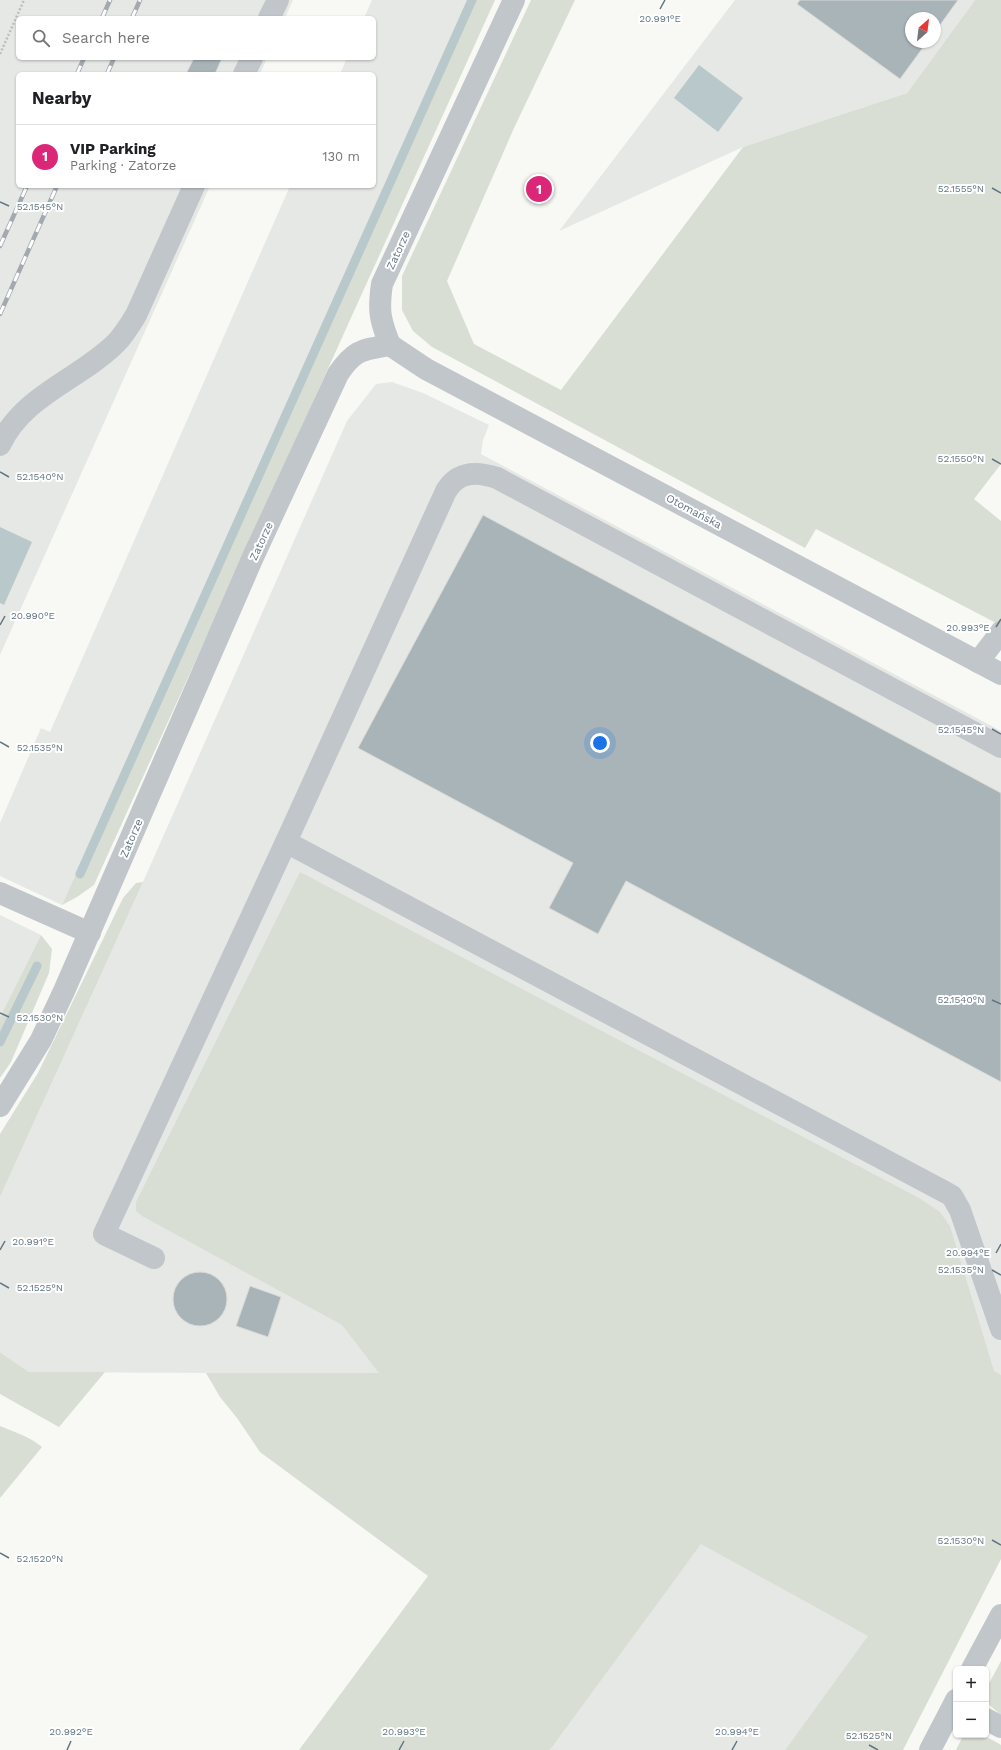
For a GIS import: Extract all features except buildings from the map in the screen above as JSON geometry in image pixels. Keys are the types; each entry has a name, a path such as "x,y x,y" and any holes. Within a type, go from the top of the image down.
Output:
{"street":[{"path":"271,16 278,0"},
{"name":"Zatorze","path":"0,1106 41,1040 90,933 253,557 338,374 348,359 361,350 390,345 381,323 379,306 382,284 514,0"},
{"path":"245,72 251,60"},
{"path":"0,445 11,426 22,414 38,400 107,351 126,331 136,315 193,188"},
{"name":"Otomańska","path":"390,345 433,372 1001,674"},
{"path":"154,1258 104,1234 286,842 446,491 454,479 474,473 497,478 1001,747"},
{"path":"978,662 1001,632"},
{"path":"286,842 952,1196 960,1210 1001,1329"},
{"path":"0,893 90,933"},
{"path":"974,1666 1001,1615"},
{"path":"930,1750 953,1708"},
{"path":"989,1721 1001,1727"}],"path":[{"path":"17,16 24,0"},
{"path":"0,54 16,18"}],"shaded area":[{"path":"0,0 293,0 286,16 16,16 16,60 266,60 261,72 16,72 16,188 209,188 0,655"},
{"path":"372,0 468,0 62,905 0,876 0,823 41,728 50,732 289,188 376,188 376,72 341,72 346,60 376,60 376,16 365,16"},
{"path":"468,0 495,0 94,885 62,905"},
{"path":"531,0 575,0 514,128 447,281 474,344 561,390 743,147 907,93 975,0 1001,0 1001,464 974,499 1001,521 1001,621 998,624 816,529 805,548 432,347 413,331 402,310 402,276"},
{"path":"735,0 975,0 941,46 941,12 905,12 905,48 940,48 907,93 743,147 559,231"},
{"path":"699,65 743,98 718,132 674,98"},
{"path":"392,382 423,393 489,425 483,440 481,454 1001,731 1001,1469 869,1636 785,1750 550,1750 700,1544 215,1373 29,1372 0,1352 0,1197 143,882 347,421 376,384"},
{"path":"0,527 32,542 4,605 0,603"},
{"path":"300,872 919,1198 940,1212 950,1226 994,1371 1001,1375 1001,1559 903,1750 785,1750 868,1636 701,1544 550,1750 299,1750 428,1576 260,1452 237,1418 220,1397 206,1373 379,1373 342,1325 142,1216 136,1211 136,1202"},
{"path":"143,882 0,1197 0,1134 38,1073 123,898 136,883"},
{"path":"0,915 41,935 0,1017"},
{"path":"41,935 52,949 49,973 11,1062 0,1078 0,1017"},
{"path":"0,1352 29,1372 105,1372 59,1427 0,1394"},
{"path":"0,1426 37,1443 42,1447 0,1498"},
{"path":"1001,1661 1001,1715 989,1705 989,1683"},
{"path":"962,1738 988,1738 1001,1745 1001,1750 956,1750"}],"waterway":[{"path":"80,874 472,0"},
{"path":"0,1042 37,966"}],"railway":[{"path":"103,16 110,0"},
{"path":"133,16 140,0"},
{"path":"78,72 83,60"},
{"path":"108,72 113,60"},
{"path":"0,246 26,188"},
{"path":"0,314 56,188"}],"place":[{"name":"VIP Parking","path":"539,189"}]}
